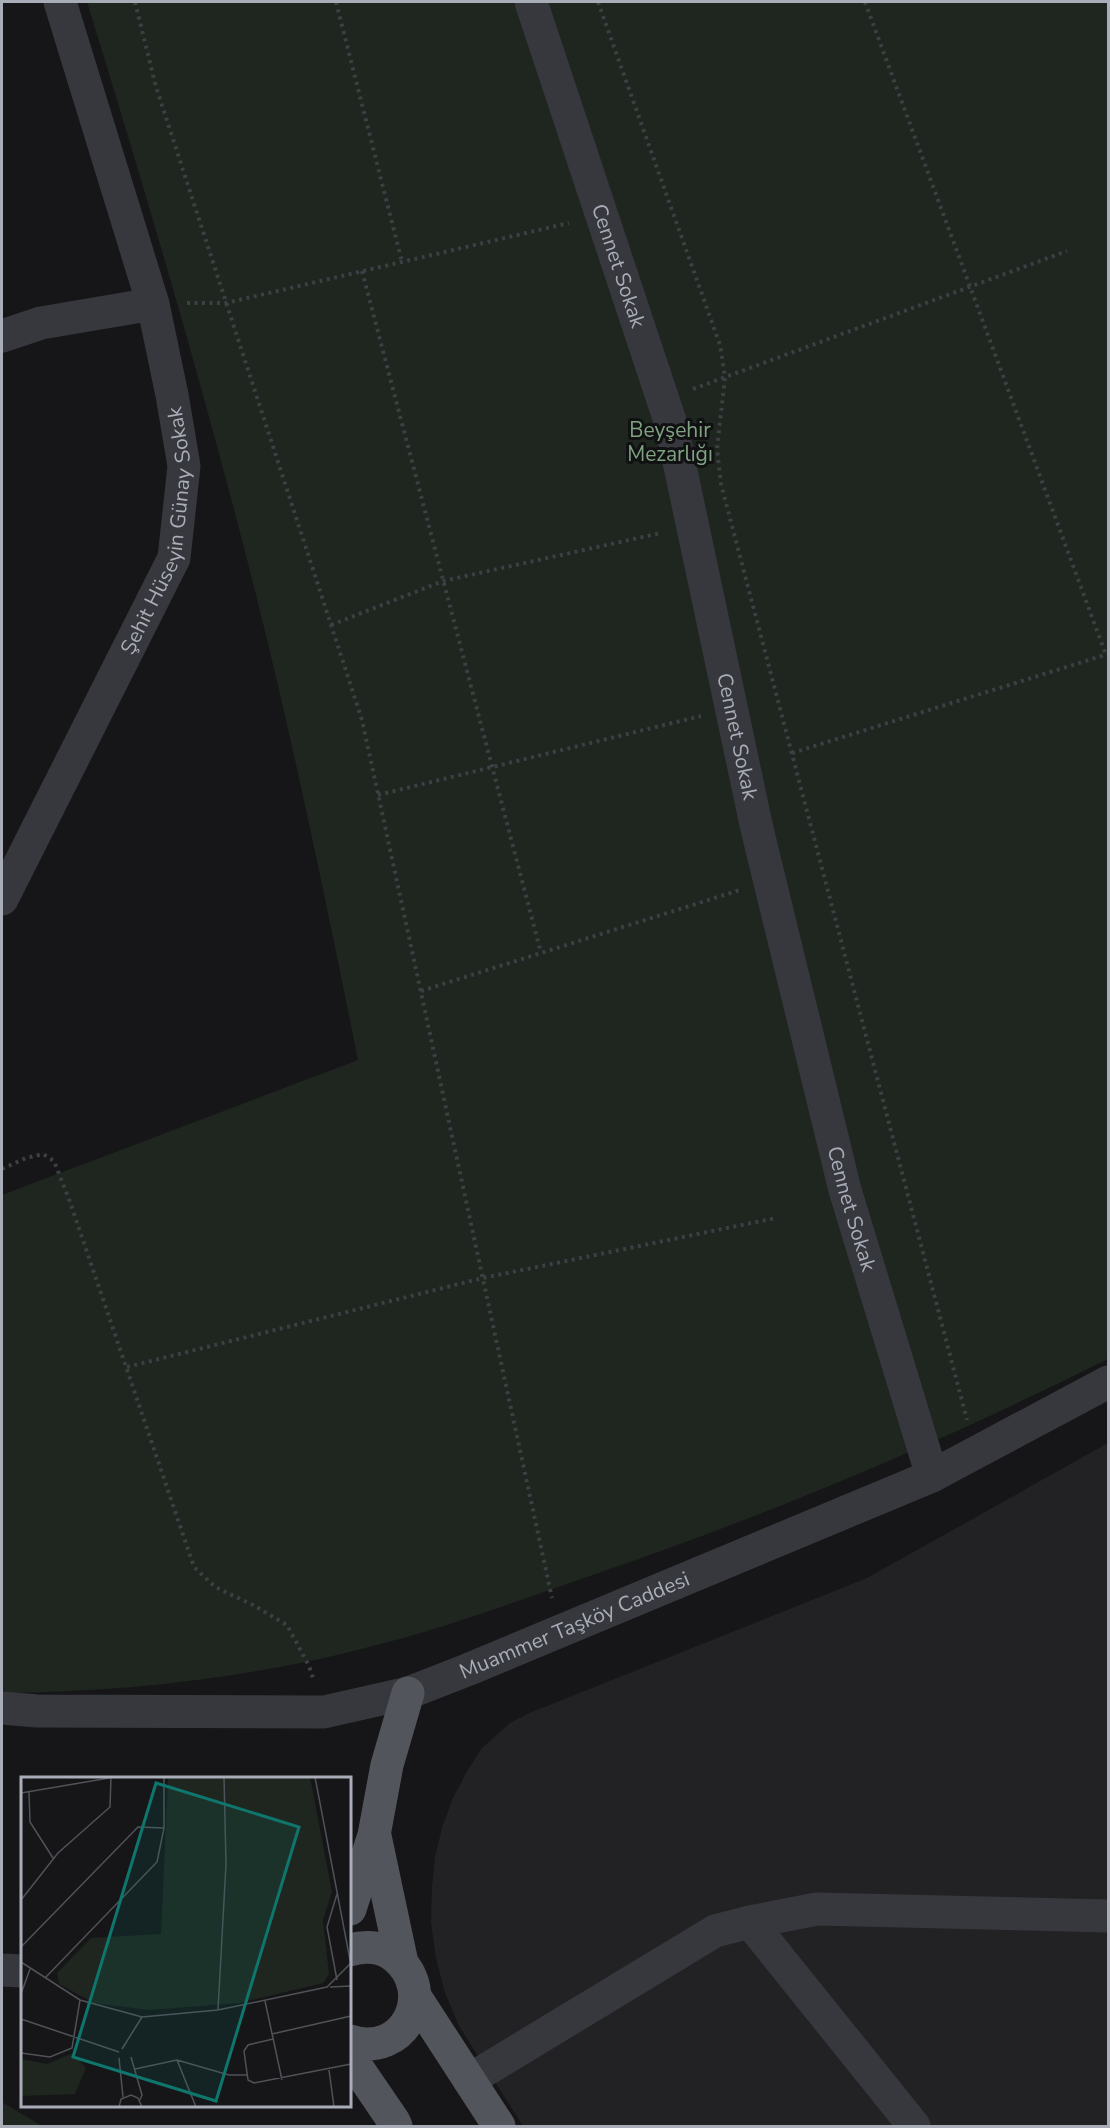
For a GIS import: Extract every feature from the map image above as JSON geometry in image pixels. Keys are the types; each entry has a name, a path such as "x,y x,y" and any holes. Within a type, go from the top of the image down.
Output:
{"main road":[{"path":"351,1906 374,1835 387,1765 408,1693"},
{"path":"374,1835 402,1963"},
{"path":"351,1950 360,1947 376,1948 390,1953 402,1963 412,1979 416,1998 499,2127"},
{"path":"351,2041 375,2044 391,2038 404,2028 412,2014 416,1998"},
{"path":"351,2058 396,2127"}],"street":[{"name":"Şehit Hüseyin Günay Sokak","path":"2,899 174,558 184,466 153,304 60,2"},
{"name":"Cennet Sokak","path":"531,2 671,424 769,881 845,1191 932,1476"},
{"path":"2,336 41,323 153,304"},
{"name":"Muammer Taşköy Caddesi","path":"2,1708 37,1711 324,1712 408,1693 932,1476 1108,1382"},
{"path":"469,2080 715,1930 817,1909 1108,1916"},
{"path":"750,1922 914,2127"},
{"path":"2,1970 21,1971"}],"path":[{"path":"135,2 156,87 362,720 559,1631"},
{"path":"336,2 402,262"},
{"path":"598,2 720,345 725,377 717,449 721,484 976,1452"},
{"path":"792,753 1107,654 865,2"},
{"path":"153,304 226,303 602,215"},
{"path":"663,400 1067,251"},
{"path":"362,271 541,953"},
{"path":"331,625 443,581 693,525"},
{"path":"378,795 731,709"},
{"path":"421,991 769,881"},
{"path":"2,1169 26,1158 43,1154 54,1161 127,1367 194,1567 215,1587 288,1625 309,1666 324,1712"},
{"path":"127,1367 483,1278 776,1218"}],"shaded area":[{"path":"1108,1443 1108,2126 523,2126 459,2026 445,1993 436,1958 431,1922 435,1857 442,1828 452,1800 482,1748 510,1723 527,1714 867,1578"}],"green space":[{"name":"Beyşehir Mezarlığı","path":"87,2 1108,2 1108,1359 923,1446 798,1499 520,1601 432,1629 327,1657 235,1675 95,1690 2,1693 2,1195 358,1060 289,734 242,540 168,270"},
{"path":"2,2102 42,2126 2,2126"}]}
